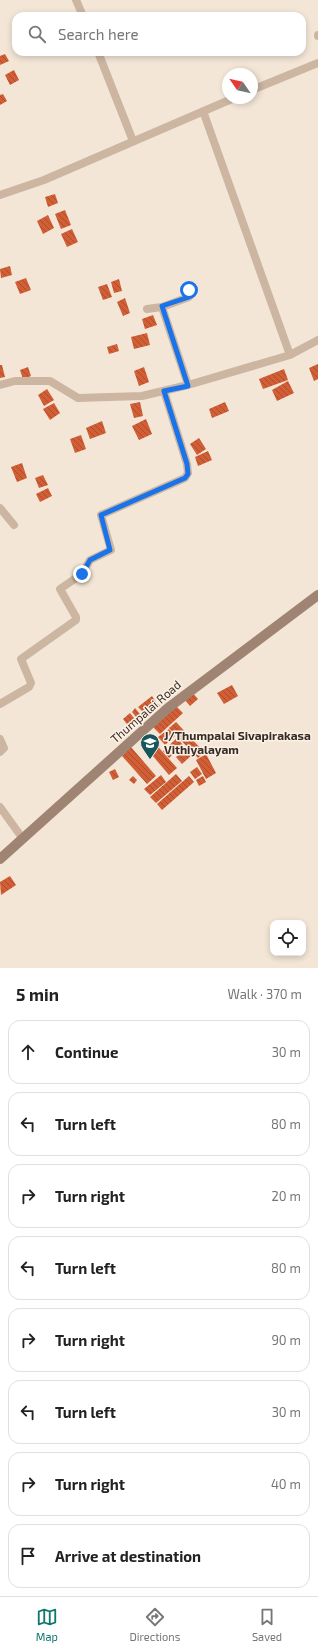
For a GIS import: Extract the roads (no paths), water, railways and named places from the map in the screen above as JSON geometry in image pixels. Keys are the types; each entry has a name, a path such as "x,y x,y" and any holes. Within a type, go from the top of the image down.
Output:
{"street":[{"path":"76,0 81,12"},
{"path":"100,56 133,141"},
{"path":"258,88 318,63"},
{"path":"0,195 44,180 222,103"},
{"path":"202,111 290,355"},
{"path":"147,310 189,297 189,290"},
{"path":"162,306 188,386"},
{"path":"0,385 15,381 50,381 78,398 142,396 188,386 290,355 318,340"},
{"path":"0,704 29,687 31,683 20,659 76,620 76,617 60,588 82,574 90,560 110,550 101,515 185,478 188,474 187,464 164,391"},
{"path":"0,508 14,525"},
{"name":"Thumpalai Road","path":"0,859 168,708 318,595"},
{"path":"0,739 4,748 0,752"},
{"path":"0,807 24,839"}],"place":[{"name":"J/Thumpalai Sivapirakasa Vithiyalayam","path":"150,760"}]}
